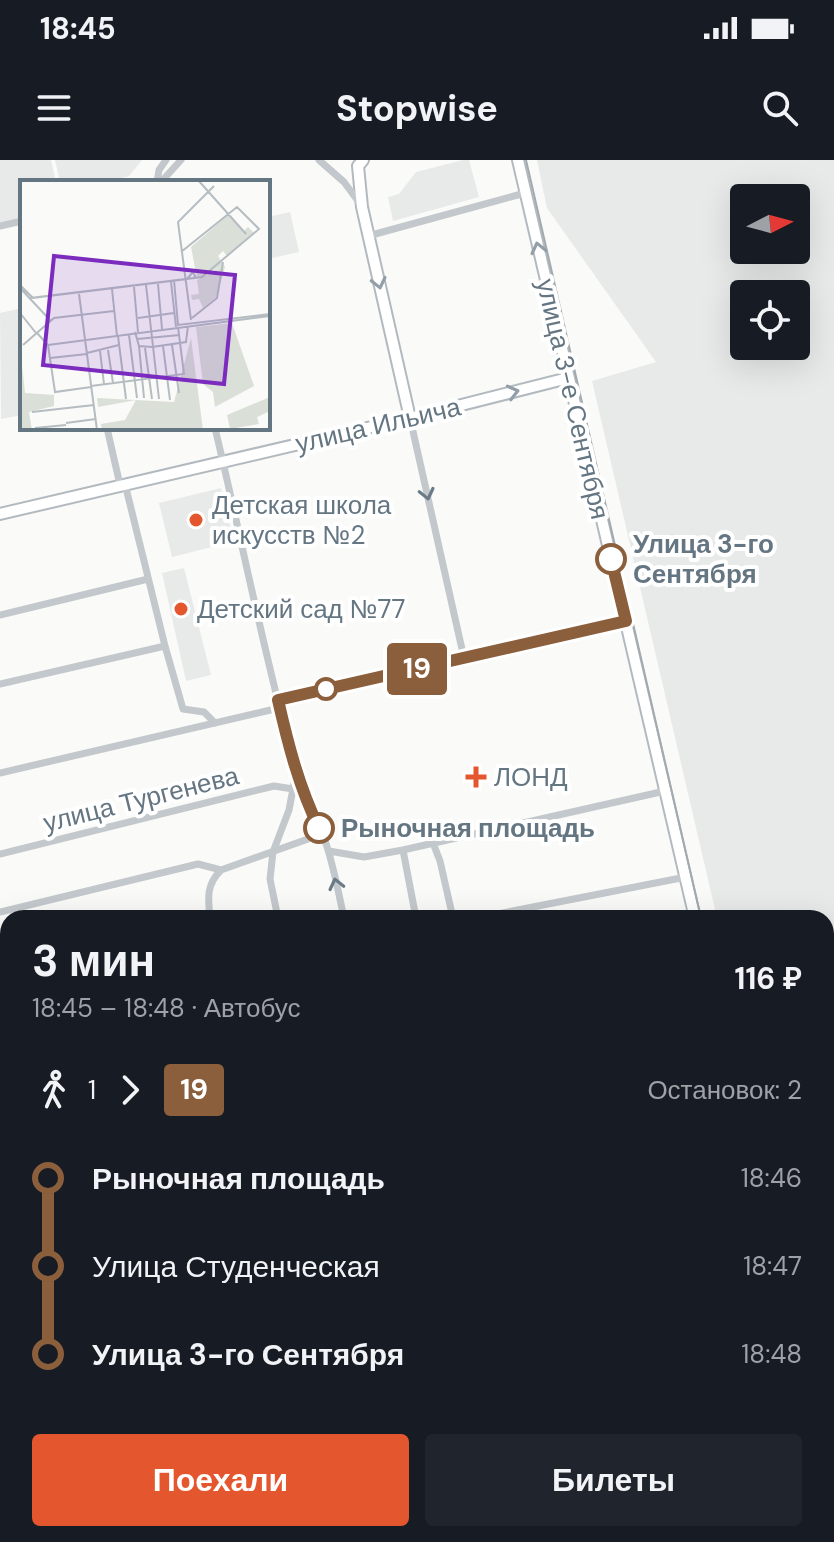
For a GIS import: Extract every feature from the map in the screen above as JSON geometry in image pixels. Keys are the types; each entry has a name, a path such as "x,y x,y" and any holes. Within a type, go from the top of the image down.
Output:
{"street":[{"path":"159,180 159,170 166,160"},
{"path":"161,180 180,160"},
{"path":"319,160 344,182 362,207"},
{"name":"улица 3-е Сентября","path":"518,160 693,910"},
{"path":"344,182 361,163"},
{"path":"361,163 362,207 368,236 464,658"},
{"path":"368,236 525,193"},
{"path":"0,226 20,221"},
{"name":"улица Ильича","path":"0,514 568,378"},
{"path":"108,430 183,709 204,712 215,723"},
{"path":"215,430 278,704 296,772 329,851 342,910"},
{"path":"0,615 148,579"},
{"path":"0,773 626,621"},
{"path":"0,684 165,646"},
{"path":"276,910 270,879 273,852 285,822 296,772"},
{"name":"улица Тургенева","path":"0,854 274,786 293,789"},
{"path":"329,851 364,857 665,791"},
{"path":"209,910 208,895 212,880 221,870 322,834"},
{"path":"433,843 451,910"},
{"path":"403,850 414,910"},
{"path":"8,910 198,864 221,870"},
{"path":"518,910 686,877"}],"shaded area":[{"path":"0,160 51,160 56,180 20,180 20,218 0,223"},
{"path":"55,160 142,160 129,176 114,180 60,180"},
{"path":"469,160 479,197 393,221 388,197 399,194 416,172"},
{"path":"537,160 834,160 834,910 715,910 592,381 656,362 547,208"},
{"path":"290,212 299,252 270,259 270,217"},
{"path":"20,308 20,415 1,419 0,313"},
{"name":"Детская школа искусств №2","path":"221,488 233,537 224,544 172,557 159,503"},
{"path":"184,568 211,675 186,681 162,573"}],"tram line":[{"path":"526,160 699,910"}],"bus line":[{"name":"19","path":"319,828 296,772 278,700 626,621 611,559"}],"place":[{"name":"Детская школа искусств №2","path":"196,520"},
{"name":"Улица 3-го Сентября","path":"611,559"},
{"name":"Детский сад №77","path":"181,609"},
{"name":"ЛОНД","path":"476,777"},
{"name":"Рыночная площадь","path":"319,828"}]}
